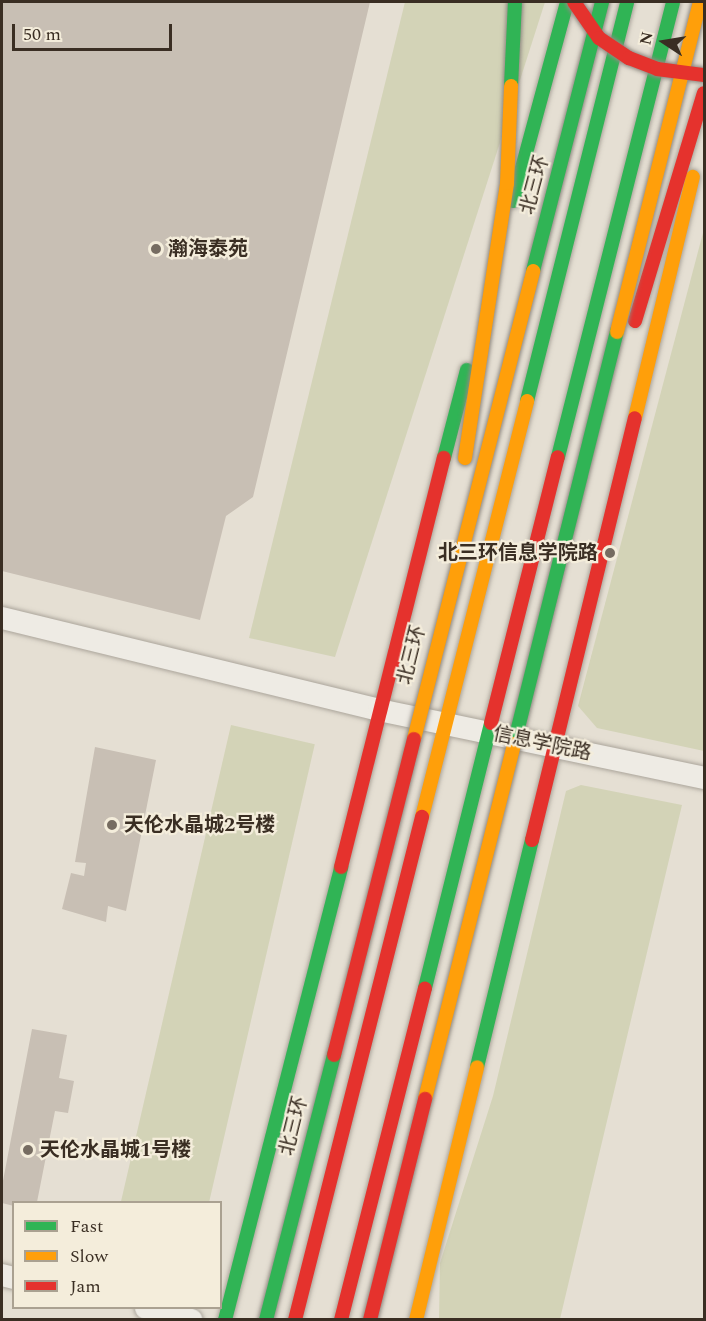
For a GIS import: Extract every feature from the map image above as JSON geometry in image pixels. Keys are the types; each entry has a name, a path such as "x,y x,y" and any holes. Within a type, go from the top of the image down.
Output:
{"main road":[{"path":"448,594 463,475 508,173 515,2"},
{"path":"225,1320 379,710 567,2"},
{"path":"574,2 599,38 629,58 683,75 705,75"},
{"name":"北三环","path":"266,1320 448,594 603,2"},
{"path":"296,1320 444,723 627,2"},
{"path":"341,1320 673,2"},
{"path":"370,1320 700,2"},
{"path":"550,598 705,93"},
{"path":"416,1320 705,130"}],"street":[{"name":"信息学院路","path":"2,618 379,710 705,778"},
{"path":"150,1309 191,1320"}],"green space":[{"path":"405,2 545,2 335,657 249,638"},
{"path":"704,229 704,751 597,728 578,706"},
{"path":"231,725 315,744 209,1201 121,1201"},
{"path":"581,785 682,805 560,1319 439,1320 440,1263 493,1096 566,791"}],"building":[{"name":"瀚海泰苑","path":"2,2 370,2 253,497 226,516 200,620 2,571"},
{"name":"天伦水晶城2号楼","path":"95,747 156,760 126,911 108,906 106,922 62,909 71,873 84,876 86,863 75,862"},
{"name":"天伦水晶城1号楼","path":"32,1029 67,1035 59,1078 74,1081 68,1113 55,1111 37,1201 12,1201 12,1206 2,1203 2,1186"}],"traffic: fast":[{"path":"511,86 515,2"},
{"path":"513,201 567,2"},
{"path":"533,271 602,2"},
{"path":"527,401 627,2"},
{"path":"558,457 673,2"},
{"path":"514,744 617,332"},
{"path":"444,458 467,370"},
{"path":"425,988 491,723"},
{"path":"477,1067 532,840"},
{"path":"225,1320 341,867"},
{"path":"266,1320 334,1055"}],"traffic: slow":[{"path":"617,332 700,2"},
{"path":"465,458 507,183 511,86"},
{"path":"635,418 693,177"},
{"path":"414,739 533,271"},
{"path":"422,817 527,401"},
{"path":"425,1099 514,744"},
{"path":"416,1320 477,1067"}],"traffic: jam":[{"path":"574,2 599,38 629,58 657,69 703,75"},
{"path":"635,321 704,93"},
{"path":"532,840 635,418"},
{"path":"491,723 558,457"},
{"path":"341,867 444,458"},
{"path":"334,1055 414,739"},
{"path":"295,1320 422,817"},
{"path":"341,1320 425,988"},
{"path":"370,1320 425,1099"}],"place":[{"name":"瀚海泰苑","path":"156,249"},
{"name":"北三环信息学院路","path":"610,553"},
{"name":"天伦水晶城2号楼","path":"112,825"},
{"name":"天伦水晶城1号楼","path":"28,1150"}]}
